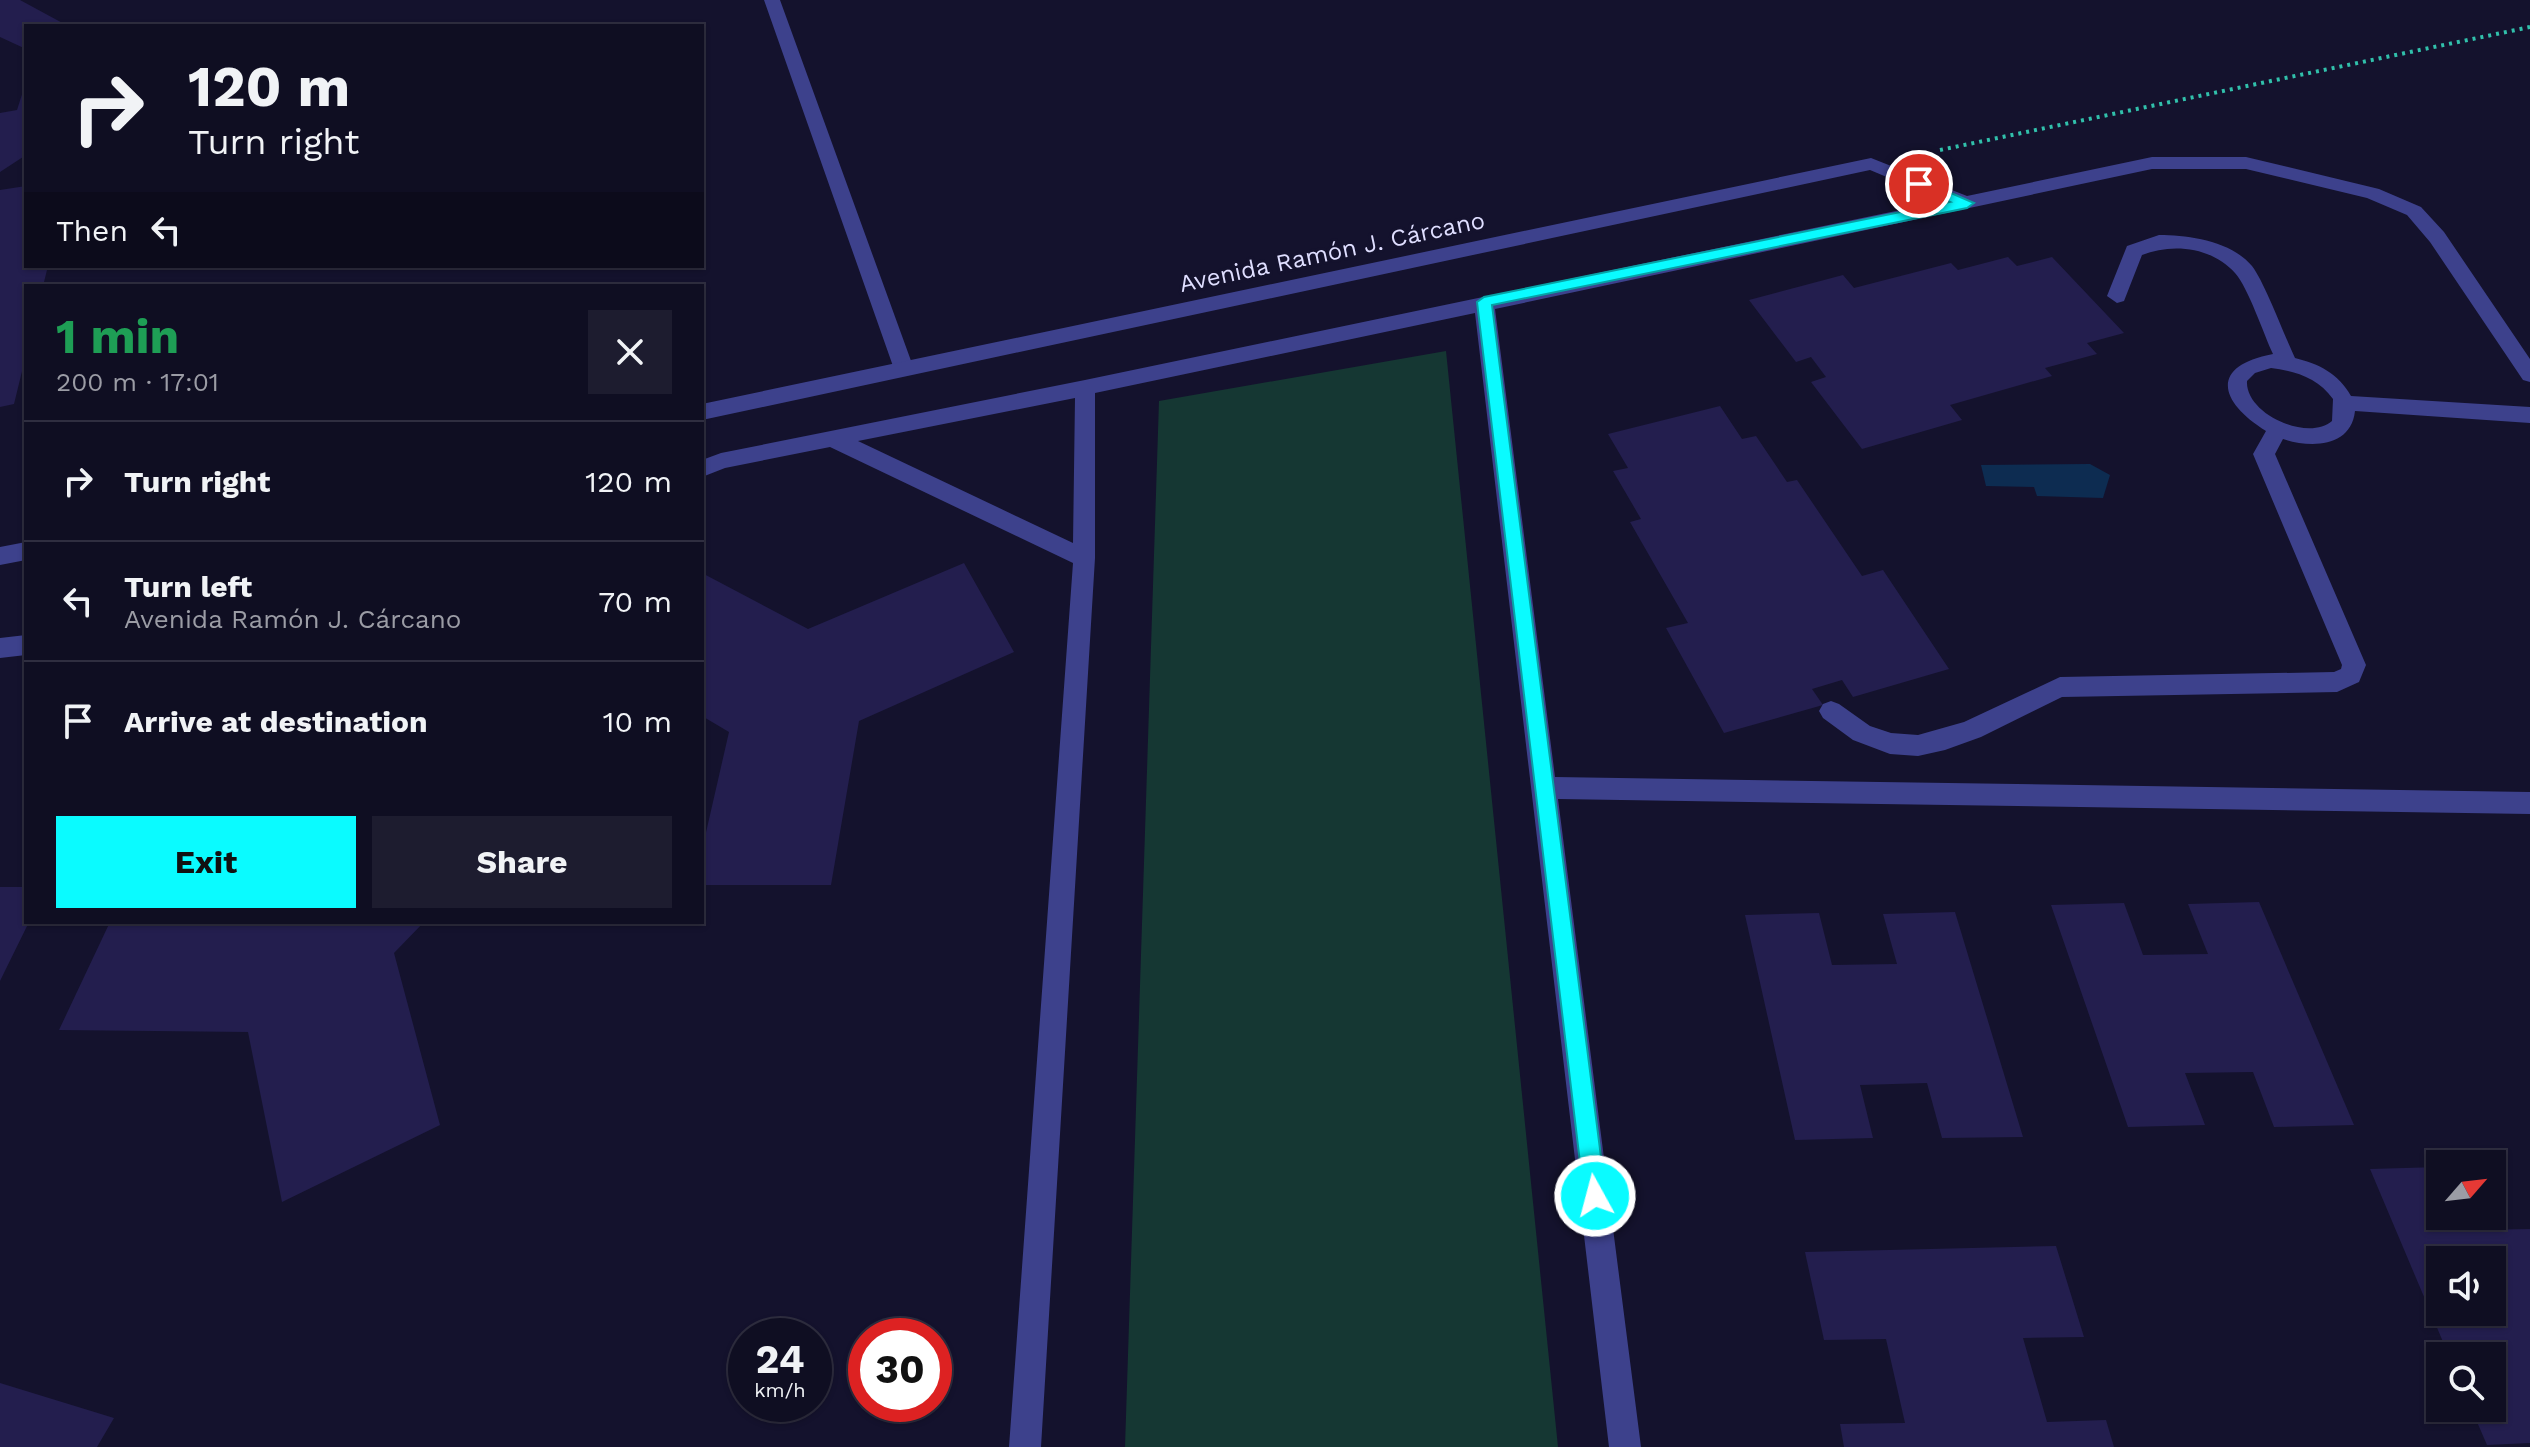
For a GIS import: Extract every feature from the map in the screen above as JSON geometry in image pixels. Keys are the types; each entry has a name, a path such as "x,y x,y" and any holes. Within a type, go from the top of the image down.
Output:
{"street":[{"path":"772,0 904,369"},
{"path":"704,468 721,461 1085,388 2152,163 2246,163 2372,193 2414,211 2437,237 2530,375"},
{"path":"1871,164 1967,203"},
{"name":"Avenida Ramón J. Cárcano","path":"704,412 1871,164"},
{"path":"2117,296 2134,251 2159,241 2187,241 2222,254 2244,270 2287,363"},
{"path":"1484,302 1625,1447"},
{"path":"2271,361 2303,367 2330,382 2346,403 2347,416 2343,427 2331,434 2315,437 2277,430 2249,410 2237,387 2238,376 2246,369 2271,361"},
{"path":"1025,1447 1084,558 1085,388"},
{"path":"2346,403 2530,415"},
{"path":"1831,711 1850,729 1886,745 1926,747 1971,730 2018,704 2060,687 2337,682 2351,675 2354,665 2264,454 2277,430"},
{"path":"833,439 1084,558"},
{"path":"0,556 24,551"},
{"path":"0,648 24,645"},
{"path":"1546,788 2530,803"}],"path":[{"path":"1871,164 2530,27"}],"green space":[{"path":"1446,351 1558,1447 1125,1447 1159,401"}],"water":[{"path":"2090,464 2110,475 2103,498 2037,496 2034,487 1986,486 1981,465"}],"building":[{"path":"0,0 20,0 64,24 24,24 24,48 0,37"},
{"path":"24,88 24,156 0,172 0,113 17,110"},
{"path":"24,186 24,268 48,268 44,284 24,284 24,363 14,404 0,407 0,190"},
{"path":"2008,257 2017,266 2052,257 2124,333 2087,343 2097,354 2045,368 2052,376 1950,405 1962,420 1862,449 1811,382 1826,377 1811,357 1796,362 1749,300 1843,275 1854,288 1951,263 1958,270"},
{"path":"1720,406 1742,439 1756,436 1787,482 1797,480 1862,576 1883,570 1949,669 1853,697 1842,680 1812,689 1823,705 1724,733 1666,628 1688,623 1630,522 1641,519 1613,471 1628,468 1608,434"},
{"path":"964,563 1014,652 859,721 831,885 704,885 704,841 729,732 704,717 704,574 808,629"},
{"path":"0,887 24,887 24,924 28,924 0,981"},
{"path":"2259,902 2354,1125 2274,1127 2253,1072 2185,1073 2205,1125 2128,1127 2051,905 2124,903 2143,955 2208,954 2188,904"},
{"path":"1955,912 2023,1137 1942,1138 1927,1083 1860,1085 1873,1138 1795,1140 1745,915 1819,913 1832,965 1897,964 1883,914"},
{"path":"109,924 422,924 394,953 440,1125 282,1202 248,1032 59,1030"},
{"path":"2426,1167 2426,1230 2530,1229 2530,1443 2487,1445 2477,1422 2506,1422 2506,1342 2443,1342 2436,1326 2506,1326 2506,1246 2426,1246 2426,1302 2370,1169"},
{"path":"2056,1246 2084,1337 2023,1338 2047,1422 2106,1420 2114,1447 1844,1447 1840,1424 1905,1423 1886,1339 1824,1340 1805,1252"},
{"path":"0,1383 114,1418 97,1447 0,1447"}],"route":[{"path":"1595,1196 1484,302 1967,203 1919,184"}]}
